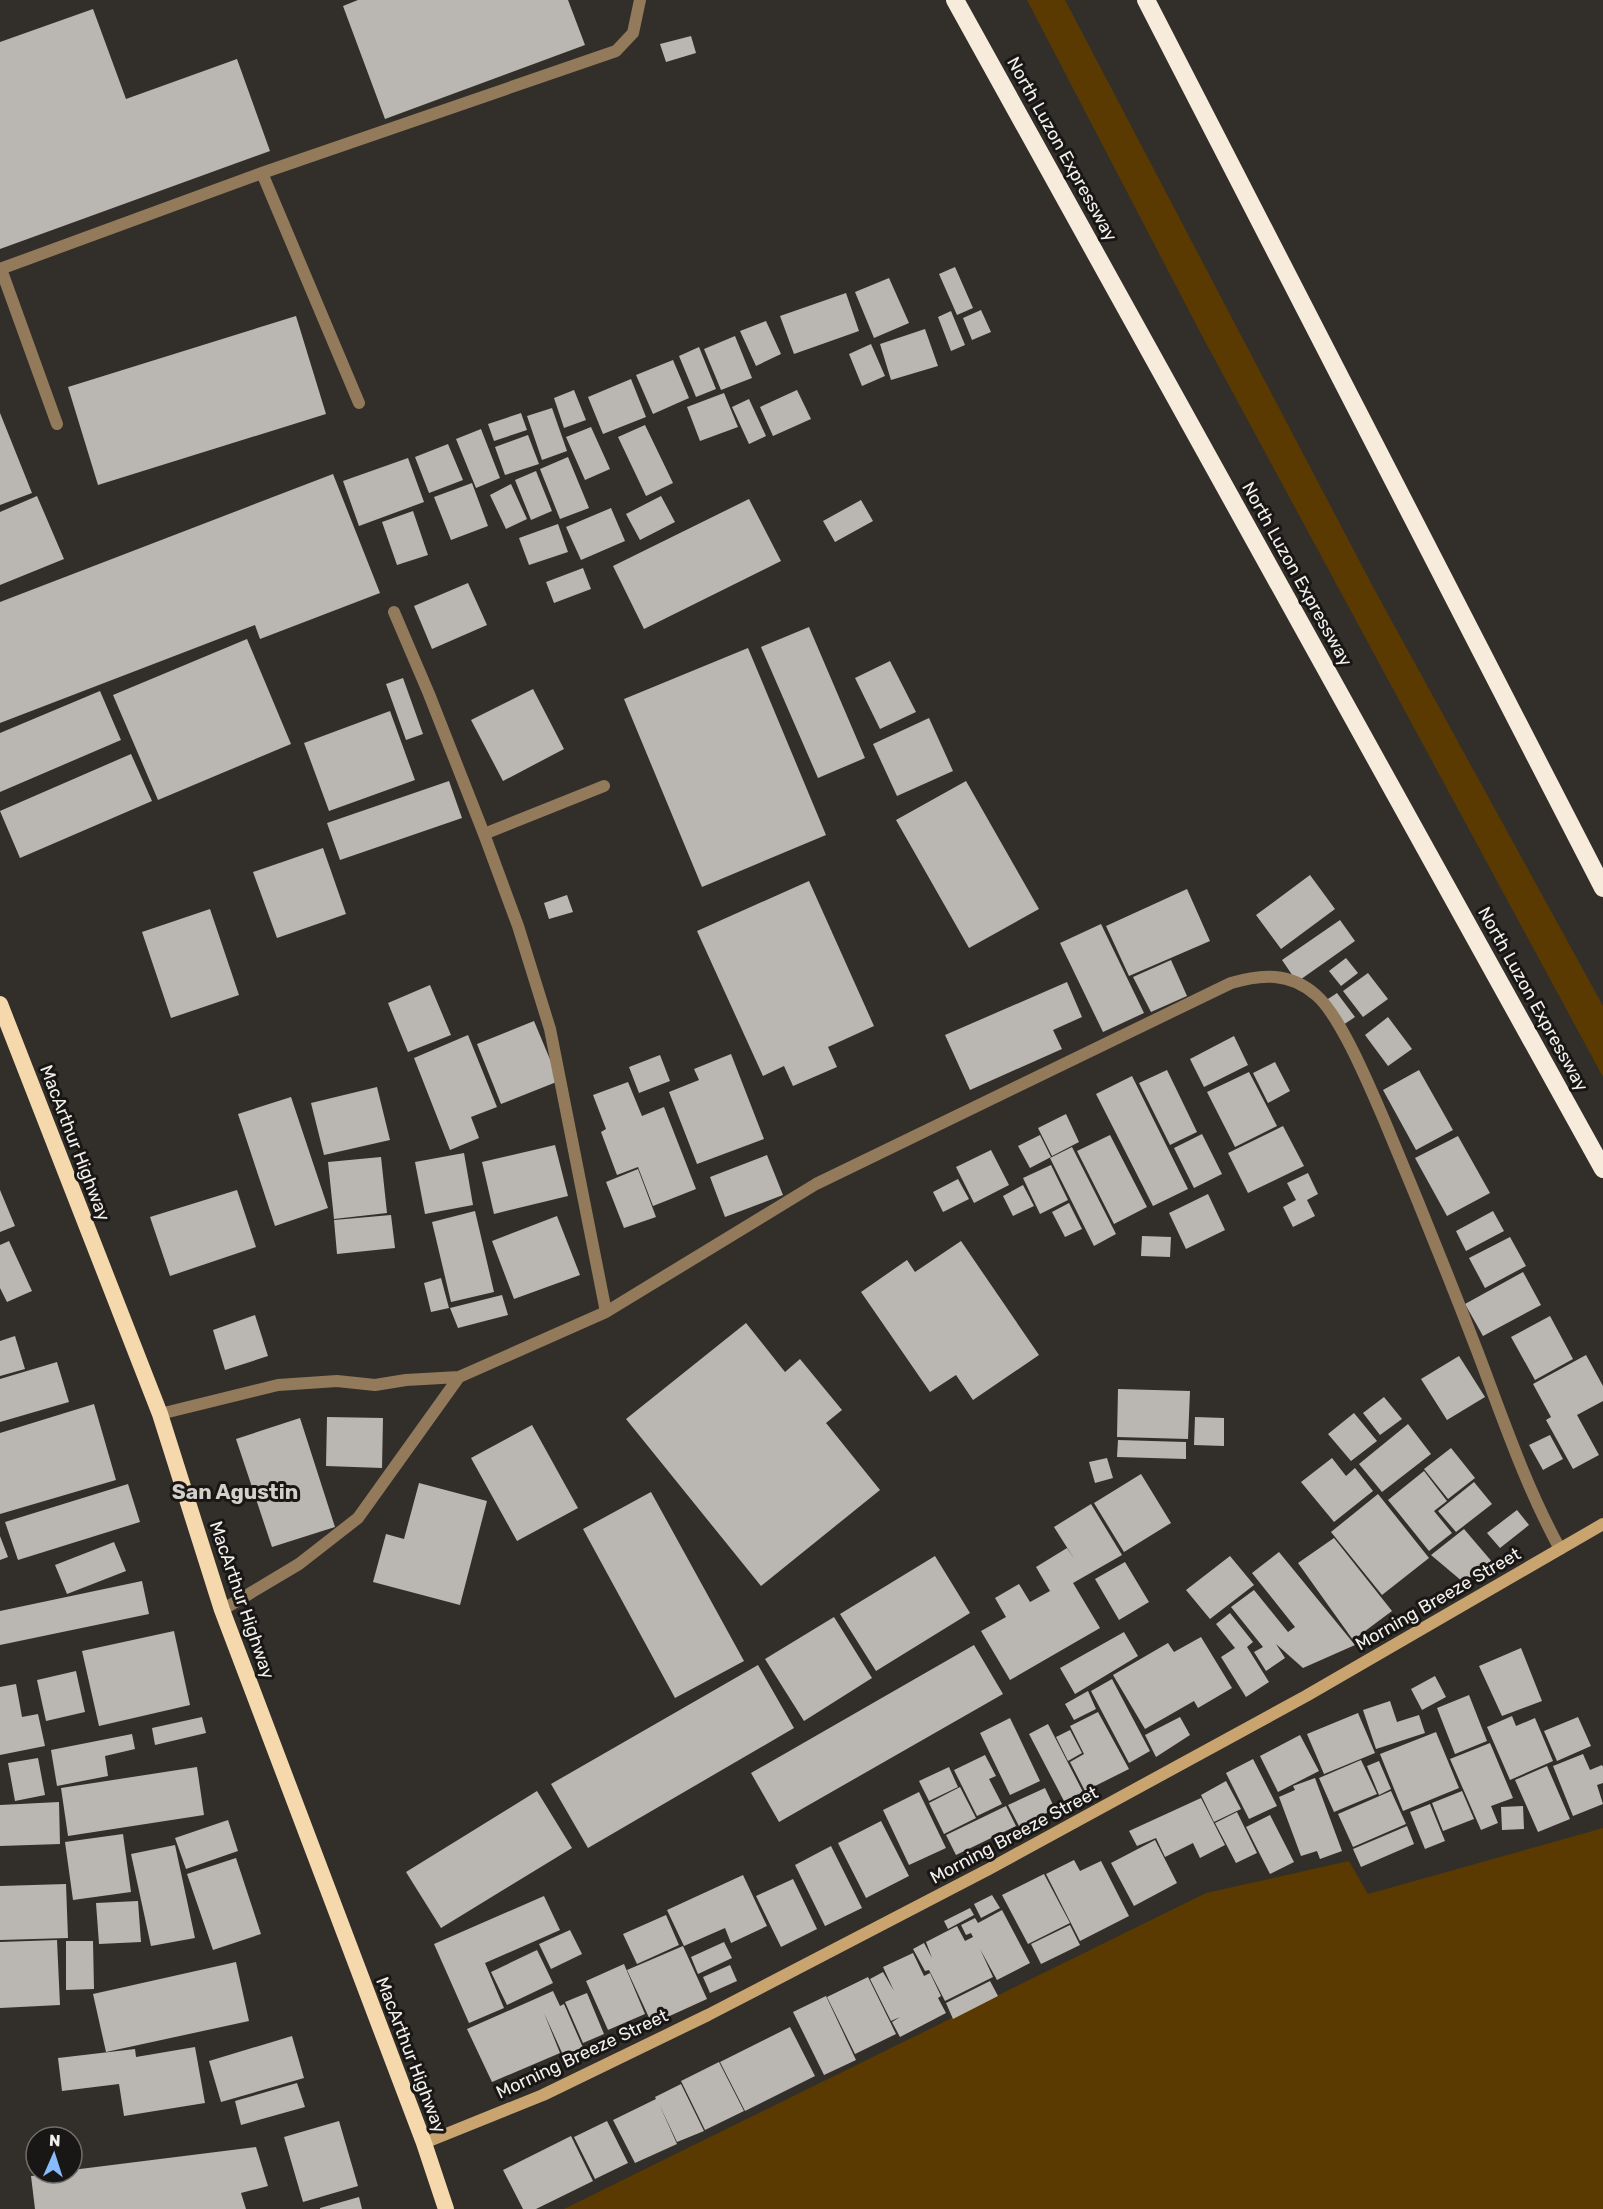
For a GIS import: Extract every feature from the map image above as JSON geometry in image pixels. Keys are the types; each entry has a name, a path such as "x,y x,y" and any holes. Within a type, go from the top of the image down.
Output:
{"highway":[{"name":"North Luzon Expressway","path":"955,0 1603,1169"},
{"path":"1146,0 1603,888"},
{"name":"MacArthur Highway","path":"0,1004 160,1414 222,1610 424,2143 446,2209"}],"main road":[{"name":"Morning Breeze Street","path":"424,2143 543,2095 708,2015 989,1869 1306,1696 1603,1524"}],"street":[{"path":"57,424 1,269 262,172 616,51 633,33 640,0"},
{"path":"262,172 359,403"},
{"path":"394,612 484,834 518,926 550,1029 606,1312"},
{"path":"484,834 604,786"},
{"path":"160,1414 278,1385 337,1381 375,1385 406,1380 459,1377 606,1312 816,1184 1231,983 1254,976 1281,977 1317,995 1336,1021 1370,1087 1410,1181 1518,1460 1560,1549"},
{"path":"222,1610 299,1564 358,1518 459,1377"}],"shaded area":[{"path":"1027,0 1065,0 1373,587 1603,1006 1603,1077 1200,332"},
{"path":"1603,1828 1603,2209 564,2209 1206,1893 1349,1861 1368,1894"}],"building":[{"path":"358,0 568,0 585,45 385,119 343,6"},
{"path":"93,9 126,99 237,59 270,151 0,249 0,42"},
{"path":"691,36 696,53 666,62 660,44"},
{"path":"955,267 973,308 957,315 939,274"},
{"path":"889,278 909,323 874,338 855,292"},
{"path":"846,293 859,331 794,354 780,316"},
{"path":"981,310 991,332 972,340 963,318"},
{"path":"951,311 965,345 951,351 938,317"},
{"path":"296,316 326,414 98,485 68,387"},
{"path":"766,321 781,354 756,366 740,331"},
{"path":"925,329 938,366 891,380 880,344"},
{"path":"735,336 752,378 721,390 704,349"},
{"path":"871,344 885,376 862,386 849,354"},
{"path":"699,347 716,389 696,397 679,356"},
{"path":"673,360 689,398 653,414 636,375"},
{"path":"631,379 646,417 603,434 588,397"},
{"path":"574,390 586,420 564,428 554,398"},
{"path":"797,390 811,419 773,436 760,407"},
{"path":"724,393 738,427 700,441 687,407"},
{"path":"749,399 766,436 749,444 732,407"},
{"path":"552,408 567,451 542,460 527,416"},
{"path":"0,413 32,493 0,505"},
{"path":"521,413 527,430 494,441 488,424"},
{"path":"645,425 673,483 646,496 618,437"},
{"path":"591,427 610,469 585,480 566,437"},
{"path":"481,429 500,478 476,488 456,439"},
{"path":"528,435 539,464 505,475 495,447"},
{"path":"448,444 463,480 429,493 415,457"},
{"path":"568,457 589,508 560,519 540,469"},
{"path":"408,458 424,502 359,526 343,481"},
{"path":"536,471 552,511 531,520 515,480"},
{"path":"333,474 380,593 260,639 255,625 0,723 0,602"},
{"path":"472,483 488,526 451,540 434,497"},
{"path":"511,484 527,519 506,529 490,495"},
{"path":"37,496 64,559 0,585 0,512"},
{"path":"661,496 675,522 640,540 626,514"},
{"path":"749,499 781,561 644,629 613,566"},
{"path":"861,500 873,521 835,542 823,521"},
{"path":"611,508 625,541 581,560 566,527"},
{"path":"413,511 428,555 397,565 382,522"},
{"path":"558,524 568,552 529,565 519,538"},
{"path":"583,568 591,589 554,603 546,582"},
{"path":"468,583 487,625 432,649 414,606"},
{"path":"809,627 865,758 818,778 761,647"},
{"path":"247,639 291,744 158,800 113,695"},
{"path":"748,648 826,835 702,887 624,699"},
{"path":"890,661 916,712 880,729 855,678"},
{"path":"403,678 423,734 406,740 386,684"},
{"path":"533,689 564,749 503,781 471,720"},
{"path":"100,691 121,740 0,792 0,733"},
{"path":"390,711 415,780 329,811 304,743"},
{"path":"929,718 953,771 897,796 873,744"},
{"path":"131,754 152,801 20,858 0,811"},
{"path":"449,781 462,818 340,860 327,823"},
{"path":"966,781 1039,909 969,948 896,820"},
{"path":"323,848 346,914 277,938 253,872"},
{"path":"1310,875 1335,909 1281,949 1256,915"},
{"path":"809,881 874,1026 828,1047 837,1067 793,1086 784,1066 763,1076 697,931"},
{"path":"1187,889 1210,941 1129,976 1106,926"},
{"path":"567,895 573,912 549,919 544,903"},
{"path":"210,909 239,995 171,1018 142,932"},
{"path":"1340,920 1355,941 1297,982 1282,960"},
{"path":"1101,924 1144,1013 1103,1032 1060,943"},
{"path":"1346,958 1358,973 1341,986 1329,971"},
{"path":"1171,960 1187,996 1151,1012 1133,977"},
{"path":"1368,973 1388,999 1363,1017 1343,991"},
{"path":"1067,982 1082,1017 1053,1030 1062,1049 970,1090 945,1035"},
{"path":"430,985 451,1035 408,1052 388,1003"},
{"path":"1337,993 1355,1017 1343,1025 1325,1001"},
{"path":"1388,1017 1412,1049 1388,1066 1365,1035"},
{"path":"534,1021 559,1081 501,1104 477,1044"},
{"path":"468,1035 497,1107 471,1117 479,1138 450,1150 414,1058"},
{"path":"1234,1036 1248,1065 1204,1087 1190,1059"},
{"path":"731,1054 764,1139 697,1164 669,1092 699,1080 694,1069"},
{"path":"660,1055 670,1081 639,1093 629,1067"},
{"path":"1275,1062 1290,1091 1268,1103 1253,1073"},
{"path":"1167,1070 1197,1132 1170,1145 1139,1083"},
{"path":"1419,1070 1453,1130 1416,1150 1383,1090"},
{"path":"1249,1072 1277,1126 1235,1147 1207,1092"},
{"path":"1132,1076 1188,1189 1153,1206 1096,1094"},
{"path":"628,1082 642,1116 664,1107 696,1189 653,1206 638,1167 617,1175 601,1132 606,1129 593,1095"},
{"path":"377,1087 390,1140 324,1155 311,1103"},
{"path":"291,1097 328,1208 275,1226 238,1114"},
{"path":"1066,1114 1079,1142 1052,1156 1038,1128"},
{"path":"1283,1126 1304,1166 1248,1193 1228,1153"},
{"path":"1202,1134 1222,1174 1194,1188 1174,1148"},
{"path":"1040,1135 1051,1157 1030,1168 1018,1146"},
{"path":"1110,1135 1147,1207 1114,1224 1077,1151"},
{"path":"1458,1136 1490,1193 1447,1216 1415,1158"},
{"path":"555,1145 568,1196 494,1214 482,1162"},
{"path":"1072,1147 1116,1234 1094,1246 1050,1158"},
{"path":"991,1150 1009,1185 974,1203 956,1167"},
{"path":"464,1153 473,1205 425,1214 415,1162"},
{"path":"767,1155 783,1195 725,1217 710,1177"},
{"path":"381,1157 387,1213 334,1219 328,1162"},
{"path":"1051,1165 1068,1200 1040,1214 1023,1178"},
{"path":"638,1169 656,1217 624,1228 606,1182"},
{"path":"1308,1173 1318,1194 1307,1200 1315,1216 1293,1227 1283,1207 1296,1200 1287,1183"},
{"path":"958,1179 969,1199 943,1212 933,1192"},
{"path":"1023,1185 1034,1206 1013,1216 1003,1196"},
{"path":"0,1190 15,1226 0,1232"},
{"path":"237,1190 256,1247 170,1276 150,1217"},
{"path":"1208,1194 1225,1230 1186,1249 1169,1213"},
{"path":"1069,1203 1082,1229 1065,1237 1052,1212"},
{"path":"475,1211 494,1292 451,1302 432,1222"},
{"path":"1493,1211 1504,1231 1466,1251 1456,1231"},
{"path":"391,1215 395,1248 337,1254 334,1220"},
{"path":"557,1216 580,1275 514,1299 492,1241"},
{"path":"1142,1236 1171,1237 1170,1257 1141,1256"},
{"path":"1510,1237 1526,1266 1485,1288 1469,1258"},
{"path":"9,1241 32,1291 7,1302 0,1288 0,1245"},
{"path":"961,1241 1039,1355 973,1400 956,1375 930,1392 861,1292 907,1260 915,1272"},
{"path":"1523,1272 1541,1305 1483,1336 1465,1304"},
{"path":"441,1278 449,1308 431,1312 424,1283"},
{"path":"502,1295 508,1315 458,1328 450,1308"},
{"path":"255,1315 268,1356 225,1370 213,1330"},
{"path":"1550,1316 1573,1359 1535,1380 1511,1337"},
{"path":"746,1323 785,1372 800,1359 842,1410 826,1423 880,1490 761,1586 626,1419"},
{"path":"15,1336 25,1369 0,1376 0,1341"},
{"path":"1586,1355 1603,1386 1603,1401 1577,1415 1599,1455 1573,1469 1546,1420 1551,1417 1533,1384"},
{"path":"1459,1356 1485,1397 1447,1420 1421,1379"},
{"path":"57,1362 69,1402 0,1422 0,1379"},
{"path":"1118,1389 1190,1391 1188,1439 1117,1437"},
{"path":"1384,1397 1402,1419 1380,1435 1363,1413"},
{"path":"94,1404 116,1480 0,1514 0,1433"},
{"path":"1354,1413 1377,1441 1351,1461 1328,1434"},
{"path":"327,1417 383,1418 382,1468 326,1466"},
{"path":"1195,1417 1224,1418 1224,1446 1194,1445"},
{"path":"300,1418 335,1527 272,1547 236,1439"},
{"path":"1408,1424 1431,1454 1382,1492 1359,1464"},
{"path":"532,1425 578,1508 517,1541 471,1458"},
{"path":"1550,1435 1563,1459 1543,1470 1529,1445"},
{"path":"1118,1440 1186,1442 1186,1459 1117,1457"},
{"path":"1451,1448 1475,1478 1448,1499 1424,1469"},
{"path":"1107,1458 1113,1478 1095,1483 1089,1462"},
{"path":"1332,1458 1346,1476 1355,1468 1373,1491 1334,1522 1301,1482"},
{"path":"1424,1471 1447,1501 1434,1511 1452,1533 1429,1551 1388,1500"},
{"path":"1141,1474 1171,1523 1124,1552 1094,1503"},
{"path":"1474,1482 1492,1504 1456,1532 1438,1511"},
{"path":"419,1483 487,1501 460,1605 373,1582 386,1534 404,1539"},
{"path":"128,1484 140,1522 18,1560 5,1522"},
{"path":"651,1492 744,1661 675,1698 583,1529"},
{"path":"1378,1494 1429,1558 1382,1595 1331,1532"},
{"path":"1091,1504 1122,1555 1073,1583 1100,1628 1010,1680 981,1631 1006,1617 995,1598 1019,1584 1030,1602 1050,1591 1036,1567 1067,1548 1075,1560 1054,1527"},
{"path":"1517,1510 1529,1525 1500,1548 1487,1533"},
{"path":"1464,1529 1493,1563 1463,1582 1431,1555"},
{"path":"0,1536 8,1557 0,1560"},
{"path":"1334,1538 1392,1611 1353,1640 1298,1563"},
{"path":"114,1542 126,1571 67,1594 55,1565"},
{"path":"1279,1552 1355,1645 1303,1668 1276,1644 1285,1658 1266,1671 1254,1652 1263,1647 1231,1607 1254,1590 1288,1632 1295,1627 1252,1573"},
{"path":"935,1556 970,1613 876,1671 840,1614"},
{"path":"1230,1556 1254,1585 1210,1619 1186,1590"},
{"path":"1125,1562 1149,1602 1119,1620 1095,1579"},
{"path":"142,1581 149,1614 0,1645 0,1611"},
{"path":"1230,1613 1253,1642 1247,1647 1269,1682 1246,1697 1221,1657 1235,1648 1216,1624"},
{"path":"834,1617 872,1678 804,1721 765,1659"},
{"path":"174,1631 190,1705 99,1726 82,1651"},
{"path":"1124,1632 1138,1656 1075,1694 1060,1668"},
{"path":"1201,1637 1232,1688 1198,1708 1194,1701 1145,1729 1113,1675 1168,1643 1174,1652"},
{"path":"974,1645 1003,1694 779,1822 751,1773"},
{"path":"1521,1648 1542,1701 1502,1716 1479,1666"},
{"path":"758,1665 794,1728 588,1848 551,1784"},
{"path":"76,1671 85,1712 46,1721 37,1680"},
{"path":"1435,1676 1446,1697 1422,1710 1411,1689"},
{"path":"1112,1679 1150,1751 1129,1763 1091,1691"},
{"path":"16,1684 22,1717 38,1714 45,1746 0,1755 0,1687"},
{"path":"1088,1691 1096,1709 1074,1720 1065,1704"},
{"path":"1469,1695 1487,1741 1455,1754 1437,1708"},
{"path":"1390,1701 1397,1722 1419,1715 1425,1733 1376,1749 1363,1710"},
{"path":"1098,1712 1129,1769 1085,1791 1070,1762 1084,1754 1070,1726"},
{"path":"1358,1713 1375,1753 1324,1774 1307,1734"},
{"path":"1512,1716 1516,1726 1535,1718 1553,1761 1510,1780 1487,1727"},
{"path":"202,1717 206,1733 155,1745 152,1728"},
{"path":"1180,1717 1190,1735 1156,1757 1145,1735"},
{"path":"1578,1717 1591,1746 1557,1761 1544,1731"},
{"path":"1010,1718 1040,1781 1010,1795 980,1733"},
{"path":"1048,1724 1083,1792 1064,1801 1029,1734"},
{"path":"1070,1730 1082,1753 1068,1761 1056,1737"},
{"path":"1436,1732 1459,1788 1403,1811 1380,1754"},
{"path":"132,1734 135,1749 105,1756 108,1776 57,1786 51,1750"},
{"path":"1300,1735 1319,1771 1278,1792 1260,1756"},
{"path":"1490,1743 1513,1798 1491,1806 1498,1823 1481,1830 1450,1759"},
{"path":"1583,1754 1590,1770 1602,1765 1603,1767 1603,1783 1597,1785 1603,1804 1573,1816 1553,1766"},
{"path":"985,1755 996,1776 989,1779 1002,1804 977,1816 954,1770"},
{"path":"38,1758 45,1795 15,1801 8,1763"},
{"path":"1253,1759 1277,1806 1249,1819 1226,1773"},
{"path":"1361,1760 1377,1794 1334,1812 1319,1778"},
{"path":"1379,1761 1391,1789 1379,1795 1367,1766"},
{"path":"1547,1766 1570,1819 1538,1832 1515,1780"},
{"path":"197,1767 204,1815 68,1836 61,1788"},
{"path":"949,1767 958,1787 929,1801 919,1781"},
{"path":"1315,1778 1342,1851 1320,1859 1317,1851 1301,1856 1279,1797 1295,1790 1293,1786"},
{"path":"1226,1781 1241,1809 1214,1822 1201,1795"},
{"path":"960,1787 976,1818 944,1834 929,1803"},
{"path":"1045,1788 1055,1809 1019,1826 1008,1805"},
{"path":"537,1791 572,1848 441,1928 406,1872"},
{"path":"1391,1791 1406,1824 1353,1847 1338,1814"},
{"path":"1462,1791 1474,1819 1443,1831 1432,1803"},
{"path":"919,1792 946,1848 909,1865 883,1810"},
{"path":"1201,1798 1225,1845 1200,1858 1193,1843 1165,1857 1156,1838 1137,1846 1129,1831"},
{"path":"59,1802 60,1844 0,1846 0,1805"},
{"path":"1430,1804 1445,1841 1425,1849 1410,1812"},
{"path":"1006,1806 1016,1826 956,1855 946,1835"},
{"path":"1523,1806 1524,1829 1502,1830 1501,1807"},
{"path":"1237,1812 1257,1853 1236,1863 1215,1823"},
{"path":"1270,1815 1294,1862 1270,1874 1246,1827"},
{"path":"228,1820 238,1851 186,1869 175,1838"},
{"path":"881,1821 909,1876 866,1898 838,1843"},
{"path":"1407,1826 1414,1844 1361,1867 1353,1849"},
{"path":"123,1834 131,1892 73,1900 65,1842"},
{"path":"1155,1840 1177,1883 1134,1906 1111,1863"},
{"path":"175,1845 195,1938 151,1946 131,1854"},
{"path":"831,1846 862,1908 825,1926 795,1865"},
{"path":"236,1858 261,1934 213,1950 187,1874"},
{"path":"1074,1860 1080,1871 1101,1861 1129,1916 1080,1941 1046,1874"},
{"path":"1044,1874 1070,1923 1028,1944 1002,1895"},
{"path":"743,1875 767,1926 731,1943 725,1928 684,1946 667,1910"},
{"path":"793,1879 817,1929 781,1947 756,1896"},
{"path":"66,1884 68,1938 0,1940 0,1886"},
{"path":"992,1895 1000,1908 981,1918 974,1904"},
{"path":"544,1896 560,1930 485,1963 504,2008 469,2023 434,1944"},
{"path":"138,1901 141,1942 99,1944 96,1903"},
{"path":"970,1908 974,1915 948,1929 944,1921"},
{"path":"1002,1910 1030,1963 997,1980 980,1949 993,1977 945,2001 929,1970 925,1971 913,1949 924,1943 932,1958 926,1942 957,1926 965,1941 973,1937 971,1933 966,1935 961,1925 975,1918 978,1923"},
{"path":"666,1915 679,1945 637,1964 623,1934"},
{"path":"1070,1925 1080,1945 1041,1964 1031,1944"},
{"path":"570,1930 582,1954 551,1969 539,1944"},
{"path":"57,1940 60,2005 0,2008 0,1942"},
{"path":"66,1941 93,1941 94,1989 66,1990"},
{"path":"724,1942 732,1958 698,1974 691,1957"},
{"path":"683,1946 707,1999 652,2024 627,1970"},
{"path":"537,1950 553,1983 507,2005 491,1972"},
{"path":"913,1953 924,1976 930,1973 941,1996 938,1998 946,2013 900,2037 892,2022 900,2017 891,2021 870,1979 883,1972 894,1991 883,1967"},
{"path":"236,1962 249,2021 106,2052 93,1994"},
{"path":"624,1964 645,2014 608,2030 586,1981"},
{"path":"730,1965 737,1981 710,1993 703,1977"},
{"path":"868,1977 896,2034 855,2054 827,1997"},
{"path":"990,1981 998,1996 953,2019 946,2003"},
{"path":"553,1991 560,2006 564,2004 587,2057 568,2066 544,2013 560,2053 492,2082 467,2029"},
{"path":"587,1993 604,2034 583,2043 565,2002"},
{"path":"826,1996 856,2060 824,2075 793,2012"},
{"path":"790,2027 815,2076 745,2111 720,2062"},
{"path":"292,2036 304,2078 221,2102 209,2061"},
{"path":"195,2047 205,2103 124,2116 119,2084 62,2091 58,2058 135,2049 136,2057"},
{"path":"719,2062 744,2111 705,2130 681,2081"},
{"path":"297,2083 305,2107 241,2125 235,2101"},
{"path":"681,2084 704,2131 677,2142 659,2104 677,2144 635,2163 613,2120"},
{"path":"339,2121 358,2186 303,2202 284,2137"},
{"path":"607,2121 628,2163 595,2179 574,2137"},
{"path":"571,2136 593,2181 536,2209 523,2209 503,2170"},
{"path":"256,2147 268,2186 241,2193 246,2209 35,2209 32,2185 84,2185 84,2168"},
{"path":"359,2197 362,2209 320,2209 320,2208"}],"district":[{"name":"San Agustin","path":"235,1492"}]}
